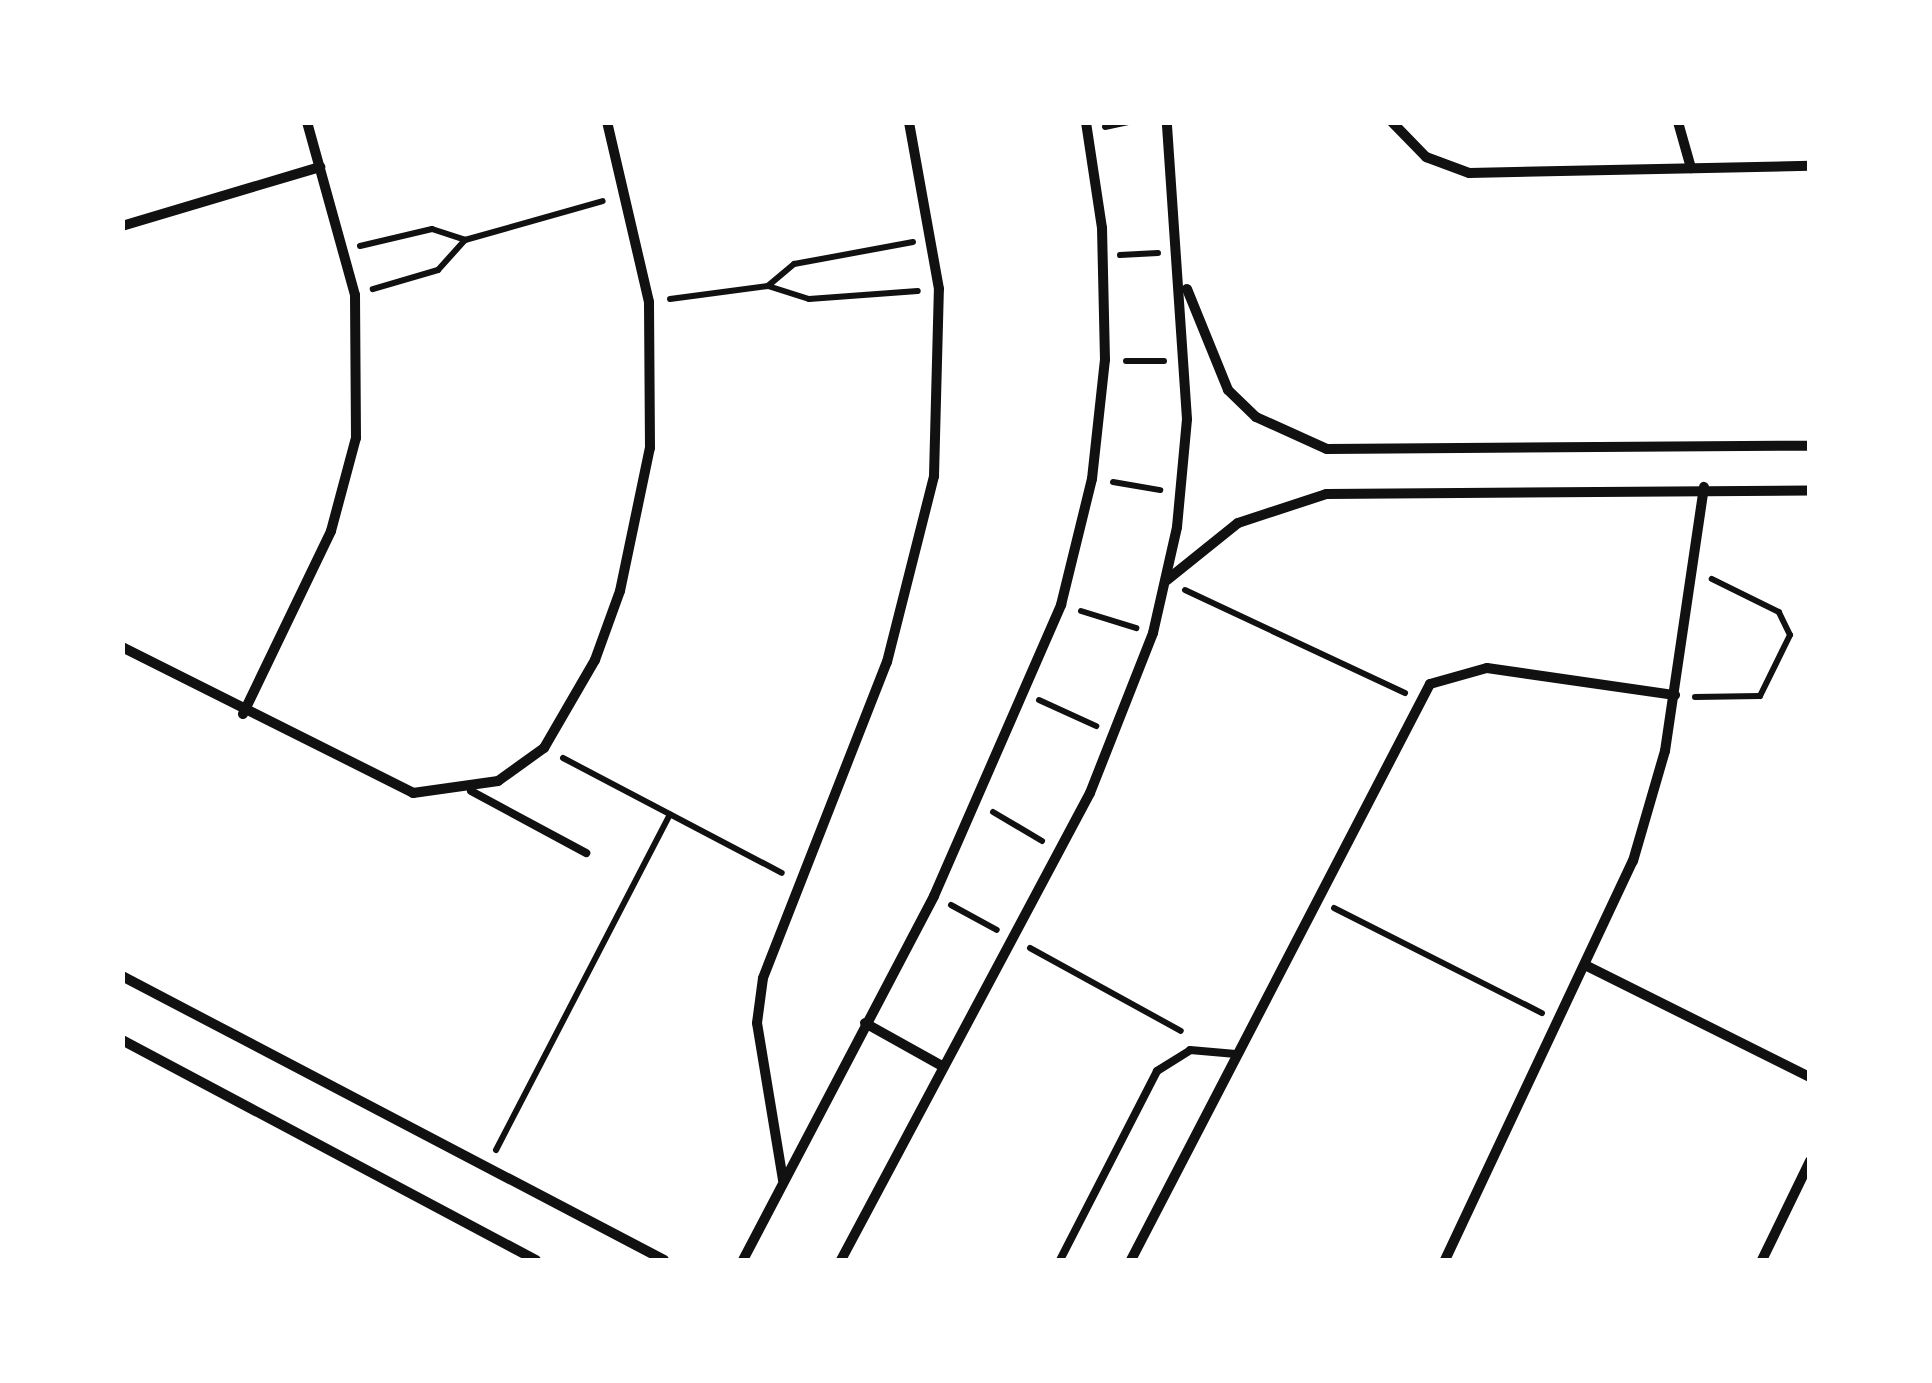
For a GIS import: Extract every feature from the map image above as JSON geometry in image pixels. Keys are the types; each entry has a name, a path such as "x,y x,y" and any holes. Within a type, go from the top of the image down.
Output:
{"street":[{"path":"242,714 346,486 361,391 355,295 307,122"},
{"path":"122,648 242,714 413,793 470,791 544,748 595,660 639,520 651,412 648,302 628,194 607,122"},
{"path":"784,1180 758,1000 887,662 923,539 940,412 939,289 934,238 909,122"},
{"path":"743,1260 934,896 1027,694 1061,604 1092,479 1105,360 1104,256 1086,122"},
{"path":"841,1260 1059,851 1115,734 1153,633 1181,493 1187,362 1167,122"},
{"path":"1392,122 1426,156 1469,173 1810,166"},
{"path":"1678,122 1691,168"},
{"path":"122,226 320,167"},
{"path":"1181,274 1228,390 1256,417 1327,449 1810,446"},
{"path":"1166,580 1238,522 1326,494 1704,488 1810,491"},
{"path":"1445,1260 1587,966 1652,807 1674,695 1704,488"},
{"path":"1131,1260 1417,699 1467,667 1674,695"},
{"path":"1587,966 1810,1077"},
{"path":"122,976 664,1260"},
{"path":"865,1023 944,1067"},
{"path":"122,1040 536,1260"},
{"path":"1762,1260 1810,1160"}],"lane":[{"path":"470,791 586,853"},
{"path":"1060,1260 1157,1071 1190,1050 1236,1054"}],"path":[{"path":"355,295 438,270 465,240 628,194"},
{"path":"344,250 432,229 465,240"},
{"path":"768,286 802,261 934,238"},
{"path":"1104,256 1180,252"},
{"path":"648,302 768,286 809,300 939,289"},
{"path":"1105,360 1187,362"},
{"path":"1092,479 1181,493"},
{"path":"1674,695 1751,701 1790,635 1779,612 1692,570"},
{"path":"1166,580 1417,699"},
{"path":"1061,604 1153,633"},
{"path":"1027,694 1115,734"},
{"path":"544,748 800,883"},
{"path":"979,803 1059,851"},
{"path":"487,1168 670,814"},
{"path":"934,896 1175,1026 1190,1050"},
{"path":"1316,898 1560,1022"}]}
